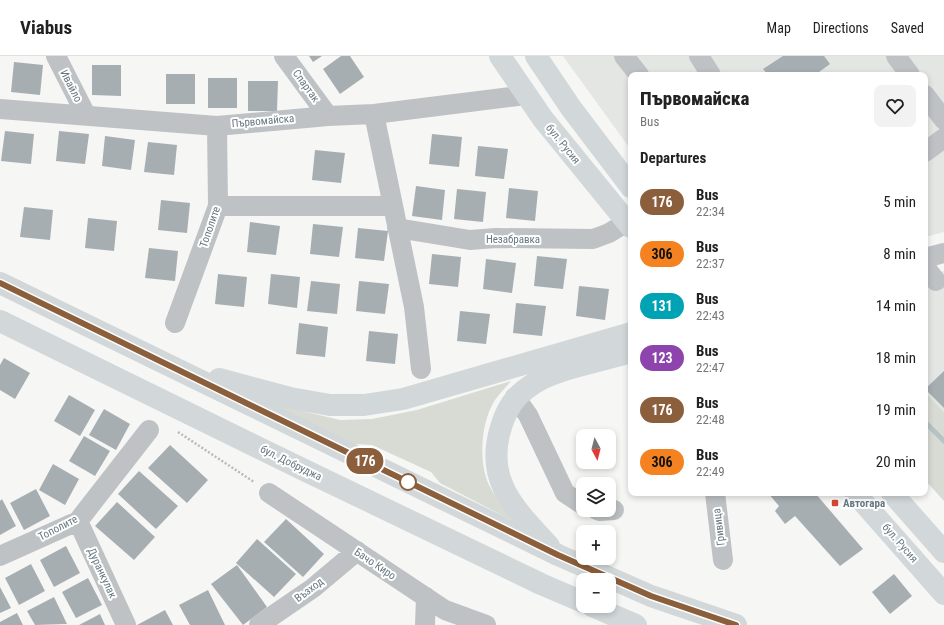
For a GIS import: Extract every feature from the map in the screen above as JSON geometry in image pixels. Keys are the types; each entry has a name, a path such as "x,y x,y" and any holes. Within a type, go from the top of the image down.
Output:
{"main road":[{"name":"бул. Русия","path":"500,56 543,119 628,224"},
{"path":"536,56 571,108 628,183"},
{"path":"0,283 558,555 651,596 736,625"},
{"name":"бул. Добруджа","path":"0,321 541,584 576,599"},
{"path":"171,367 290,398 330,405 364,406 403,399 628,334"},
{"path":"558,555 521,516 503,489 496,465 496,441 504,418 515,397 539,380 567,370 628,353"},
{"name":"бул. Русия","path":"858,496 944,594"},
{"path":"895,496 944,552"},
{"path":"608,613 636,625"}],"street":[{"name":"Ивайло","path":"56,56 86,116"},
{"name":"Спартак","path":"284,56 328,116"},
{"path":"624,56 637,72"},
{"path":"699,56 709,72"},
{"path":"898,57 908,72"},
{"name":"Първомайска","path":"0,109 217,126 328,116 374,114 526,95"},
{"path":"928,99 944,120"},
{"path":"374,114 414,307 421,369"},
{"name":"Тополите","path":"175,323 218,206 217,126"},
{"path":"928,150 944,138"},
{"path":"218,206 392,206"},
{"name":"Незабравка","path":"397,228 470,240 496,238 594,239 628,225"},
{"path":"928,257 944,252"},
{"path":"515,397 528,415 565,492 576,500"},
{"name":"Тополите","path":"0,556 78,521 149,430"},
{"name":"Бачо Киро","path":"269,493 446,610 486,625"},
{"name":"Гривица","path":"715,496 723,560"},
{"name":"Дуранкулак","path":"78,521 126,625"},
{"name":"Възход","path":"259,625 313,588 357,551"},
{"path":"426,597 426,625"}],"path":[{"path":"178,431 269,493"}],"shaded area":[{"path":"563,56 944,56 944,232 928,236 928,72 628,72 628,146"},
{"path":"944,271 944,412 928,395 928,275"},
{"path":"511,381 497,397 490,409 484,430 482,454 483,465 489,485 498,500 515,522 440,483 431,472 372,445 355,444 268,403 340,420 372,419 417,410"},
{"path":"928,395 944,412 944,501 928,483"}],"building":[{"path":"309,56 322,56 313,62"},
{"path":"341,56 350,56 364,77 340,94 323,69"},
{"path":"783,56 824,56 830,64 819,72 766,72 763,69"},
{"path":"14,62 43,65 40,95 11,92"},
{"path":"92,65 121,65 121,96 92,95"},
{"path":"166,74 195,74 195,104 166,104"},
{"path":"208,78 237,78 237,108 208,108"},
{"path":"248,81 278,81 277,111 248,111"},
{"path":"5,131 34,134 31,164 1,161"},
{"path":"59,131 89,134 85,164 56,161"},
{"path":"432,134 462,137 459,167 429,164"},
{"path":"105,136 135,140 131,170 102,166"},
{"path":"148,142 177,145 174,175 144,172"},
{"path":"478,146 508,149 504,179 475,176"},
{"path":"315,150 345,153 341,183 312,180"},
{"path":"416,186 445,190 442,220 412,216"},
{"path":"509,188 538,191 535,221 506,218"},
{"path":"457,189 486,192 483,222 454,219"},
{"path":"161,200 190,203 187,233 158,230"},
{"path":"24,207 53,210 50,240 20,237"},
{"path":"88,218 117,221 114,251 85,248"},
{"path":"250,222 280,226 276,255 247,252"},
{"path":"313,224 343,227 339,257 310,254"},
{"path":"358,228 388,231 384,261 355,258"},
{"path":"149,248 178,251 175,281 145,278"},
{"path":"432,254 461,257 458,287 429,284"},
{"path":"537,256 567,259 563,289 534,286"},
{"path":"486,259 516,263 512,293 483,289"},
{"path":"218,274 247,277 244,307 215,304"},
{"path":"271,274 300,277 297,308 268,304"},
{"path":"311,281 340,284 337,314 307,311"},
{"path":"359,281 389,284 385,314 356,311"},
{"path":"579,286 609,289 605,320 576,316"},
{"path":"516,303 546,306 542,336 513,333"},
{"path":"460,311 490,314 486,344 457,341"},
{"path":"299,323 328,327 325,357 296,354"},
{"path":"369,331 398,334 395,364 366,361"},
{"path":"4,358 30,373 15,399 0,390 0,365"},
{"path":"944,371 944,408 928,392 928,386"},
{"path":"69,395 95,410 80,436 54,421"},
{"path":"104,409 130,424 116,450 89,435"},
{"path":"84,436 110,451 95,476 69,461"},
{"path":"170,445 208,480 187,503 148,468"},
{"path":"53,464 79,479 65,505 39,490"},
{"path":"139,471 178,506 156,529 118,494"},
{"path":"36,489 50,516 24,530 10,503"},
{"path":"771,496 818,496 863,549 840,566 795,516 785,524 775,511 779,506"},
{"path":"2,499 16,526 0,535 0,501"},
{"path":"117,502 155,537 134,560 95,526"},
{"path":"286,519 324,554 303,577 264,542"},
{"path":"257,539 296,574 274,597 236,563"},
{"path":"66,546 80,573 54,587 40,560"},
{"path":"31,564 45,591 19,605 5,578"},
{"path":"237,565 267,607 243,625 211,584"},
{"path":"894,574 912,596 890,614 872,592"},
{"path":"88,578 102,605 76,618 62,592"},
{"path":"0,587 11,608 0,613"},
{"path":"208,590 225,625 190,625 179,605"},
{"path":"54,597 67,624 35,625 27,611"},
{"path":"165,610 173,625 137,625"},
{"path":"17,613 23,625 0,625 0,622"},
{"path":"100,614 105,625 79,625"}],"waterway":[{"path":"928,425 944,441"}],"bus line":[{"name":"176","path":"0,283 558,555 651,596 736,625"}],"place":[{"name":"Aвтогара","path":"835,503"}]}
